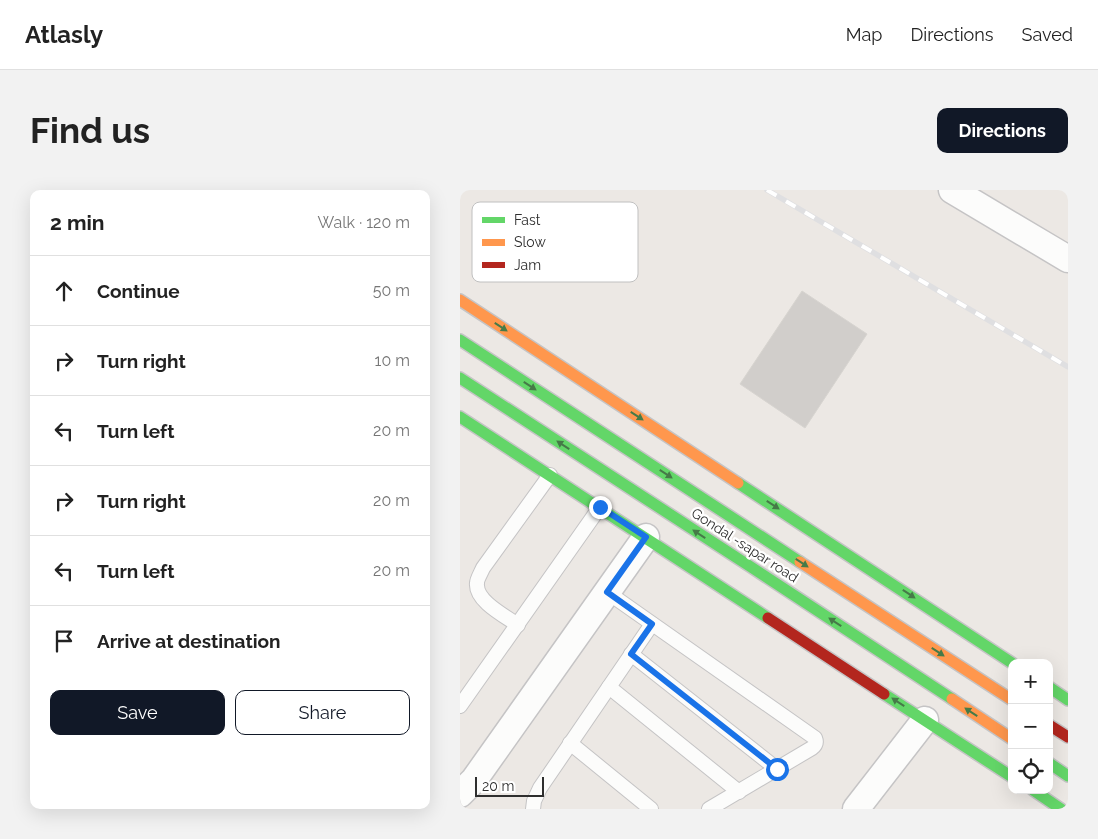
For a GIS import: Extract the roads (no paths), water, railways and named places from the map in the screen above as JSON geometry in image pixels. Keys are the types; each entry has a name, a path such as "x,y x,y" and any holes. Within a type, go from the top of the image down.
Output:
{"main road":[{"path":"460,300 1008,660"},
{"path":"460,340 1008,697"},
{"name":"Gondal -sapar road","path":"460,378 1008,736"},
{"path":"460,417 1008,773"},
{"path":"1053,690 1068,700"},
{"path":"1053,728 1068,737"},
{"path":"1053,766 1068,776"},
{"path":"1038,794 1061,809"}],"street":[{"path":"966,194 1068,259"},
{"path":"460,794 474,780 646,537"},
{"path":"856,809 925,720"}],"lane":[{"path":"518,624 486,603 478,593 476,582 483,568 550,475"},
{"path":"460,706 600,507"},
{"path":"607,592 814,738 816,742 812,748 709,809"},
{"path":"533,809 540,788 652,624"},
{"path":"631,654 777,769"},
{"path":"609,687 739,792"},
{"path":"570,743 651,809"}],"railway":[{"path":"767,190 1068,367"}]}
